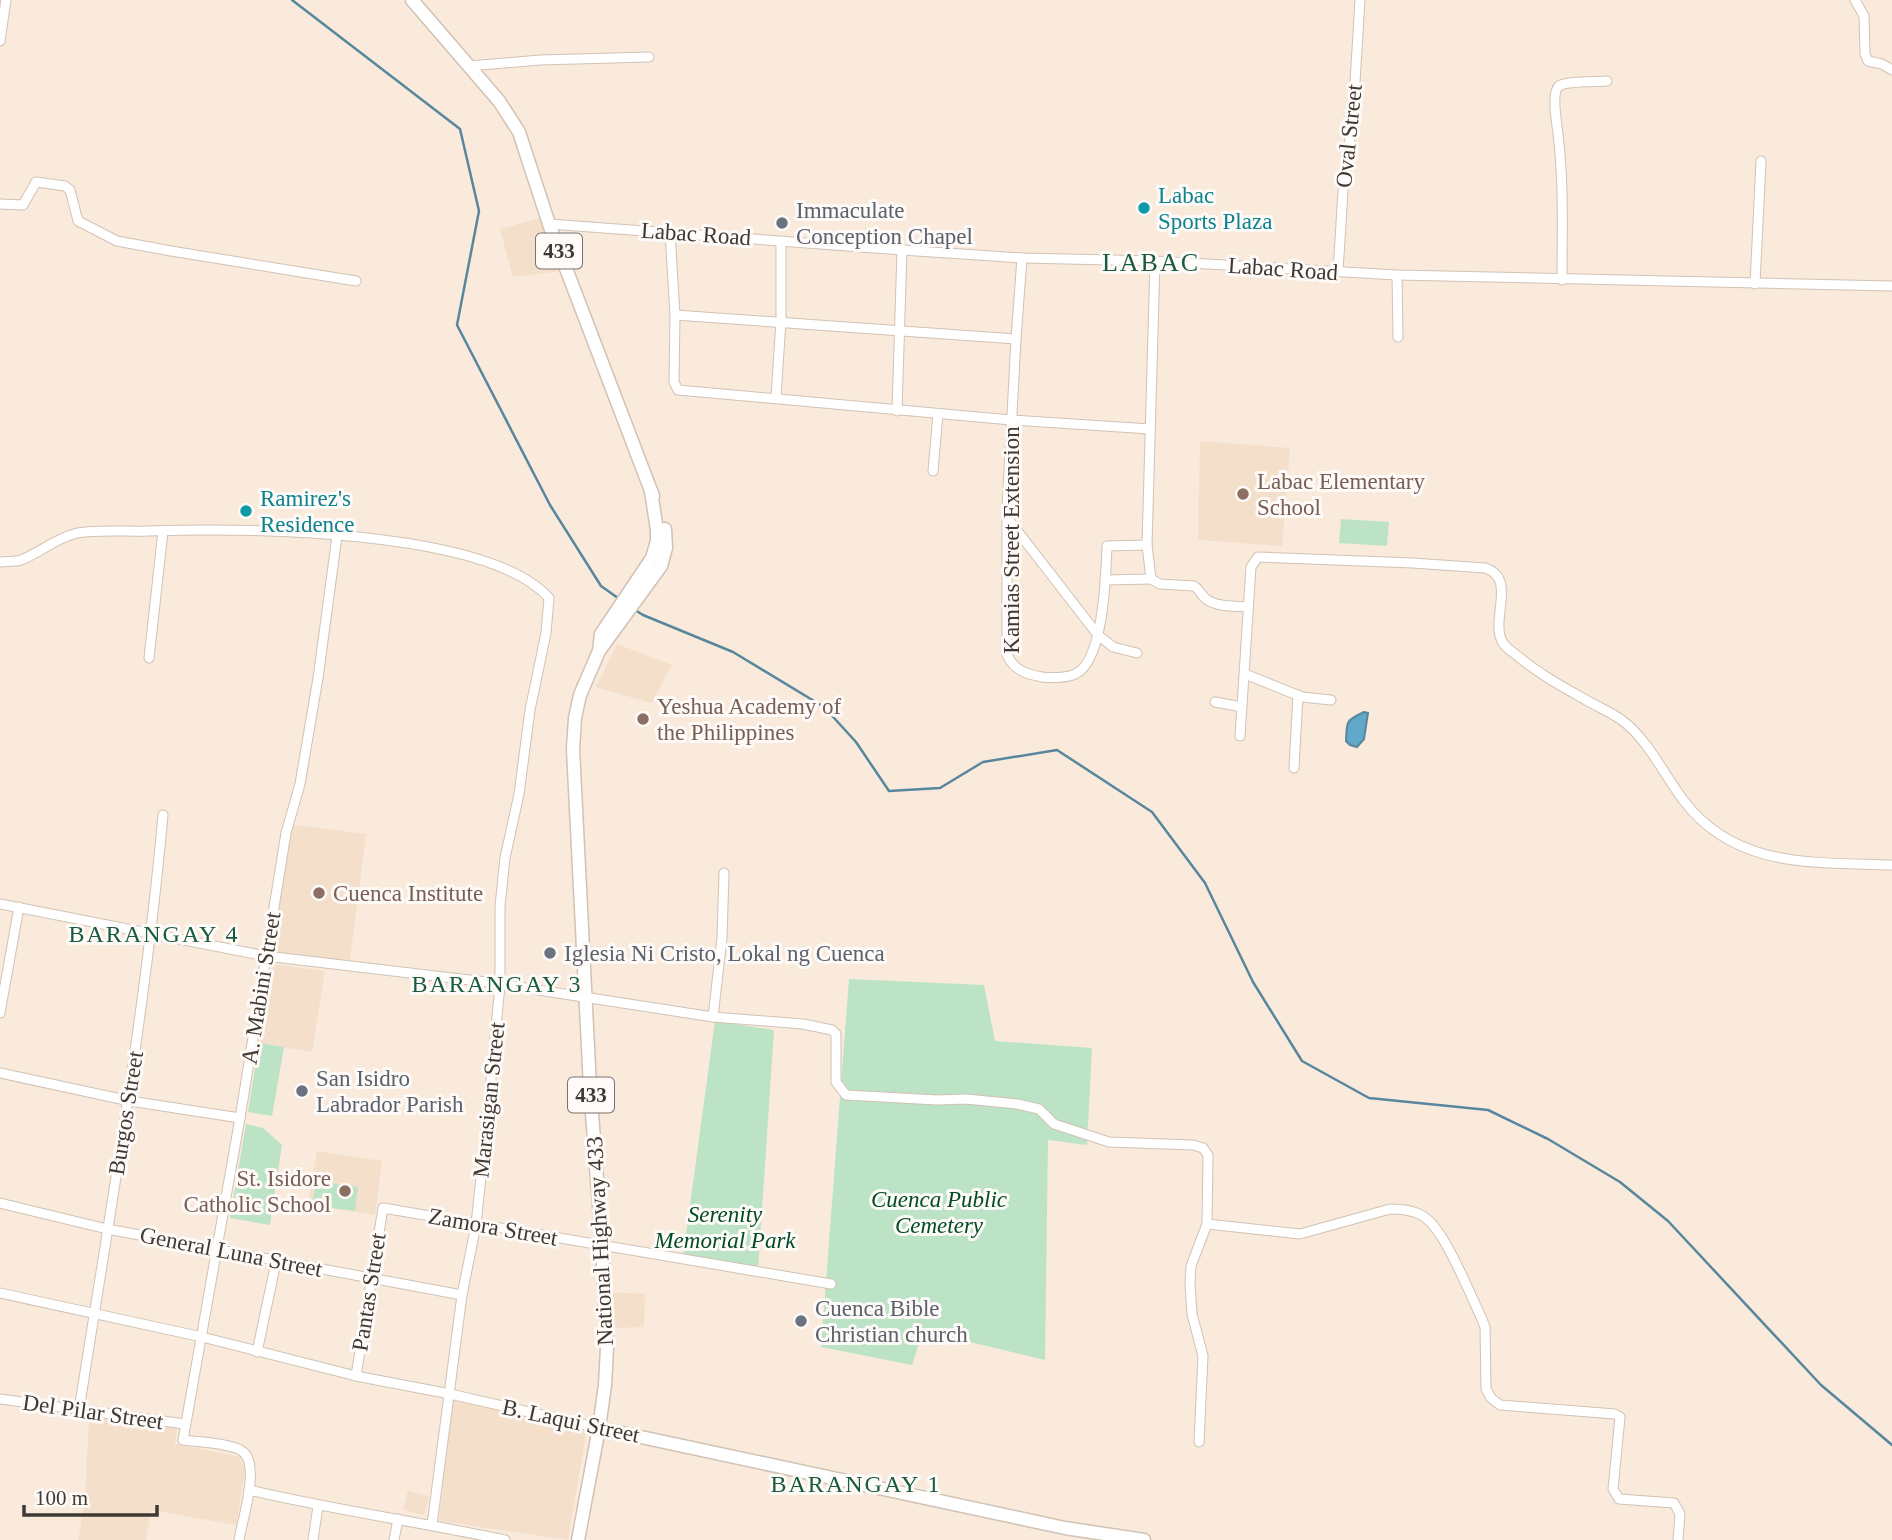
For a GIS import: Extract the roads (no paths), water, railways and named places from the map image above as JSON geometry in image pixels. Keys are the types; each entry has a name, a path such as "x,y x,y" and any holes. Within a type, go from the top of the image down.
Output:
{"main road":[{"name":"National Highway 433","path":"412,0 499,101 519,132 549,224 651,491 655,513 657,541 649,575 605,636 580,695 575,718 573,749 607,1348 599,1428 578,1540"},
{"name":"B. Laqui Street","path":"599,1428 1052,1525 1144,1540"}],"street":[{"path":"0,41 6,0"},
{"name":"Oval Street","path":"1338,272 1343,191 1353,115 1360,0"},
{"path":"1855,0 1864,16 1865,54 1868,61 1882,64 1892,71"},
{"path":"469,66 540,60 649,57"},
{"path":"1562,280 1563,172 1556,89 1572,83 1607,81"},
{"path":"1755,284 1761,161"},
{"path":"0,204 23,205 36,181 65,186 70,190 78,221 117,241 356,281"},
{"name":"Labac Road","path":"549,224 902,250 1397,275 1892,285"},
{"path":"670,232 675,315 674,382 678,390 776,397 897,411 1150,429"},
{"path":"776,397 781,321 781,241"},
{"path":"897,411 902,250"},
{"name":"Kamias Street Extension","path":"1023,257 1011,420 1008,519 1007,655 1012,664 1021,671 1045,677 1074,675 1085,666 1098,635 1107,546 1147,545"},
{"path":"1151,579 1147,545 1155,261"},
{"path":"1397,275 1398,337"},
{"path":"675,315 1016,339"},
{"path":"933,471 938,414"},
{"path":"1008,519 1098,635 1113,647 1137,653"},
{"path":"149,658 163,531"},
{"path":"0,562 19,561 75,533 163,531 337,536"},
{"name":"Marasigan Street","path":"337,536 362,536 442,550 502,567 540,587 549,598 546,633 530,710 519,794 505,858 500,906 500,985 476,1225 462,1295 432,1525"},
{"name":"A. Mabini Street","path":"249,1490 251,1467 245,1453 232,1448 183,1440 218,1250 286,833 300,783 318,678 337,536"},
{"path":"1240,736 1251,566 1258,557 1425,564 1494,571 1500,578 1502,590 1499,631 1502,642 1530,666 1633,729 1696,817 1728,841 1759,854 1781,859 1892,865"},
{"path":"1105,580 1151,579 1160,584 1194,586 1211,602 1248,607"},
{"path":"1245,674 1298,695 1331,700"},
{"path":"1294,768 1298,695"},
{"path":"1215,702 1242,706"},
{"name":"Burgos Street","path":"79,1410 130,1101 152,934 163,815"},
{"path":"713,1017 723,937 724,873"},
{"path":"0,904 266,956 586,996 713,1017 803,1024 832,1030 836,1034 836,1082 846,1095 863,1098 966,1099 1017,1104 1039,1109 1054,1124 1109,1142 1193,1145 1203,1148 1208,1155 1207,1224 1191,1266 1190,1283 1192,1314 1203,1356 1199,1442"},
{"path":"0,1013 19,907"},
{"path":"0,1073 130,1101 240,1118"},
{"name":"General Luna Street","path":"0,1203 107,1229 462,1295"},
{"name":"Zamora Street","path":"383,1208 831,1284"},
{"name":"Pantas Street","path":"356,1376 383,1208"},
{"path":"1207,1224 1300,1234 1390,1209 1404,1209 1426,1218 1441,1236 1485,1327 1486,1389 1491,1398 1500,1405 1620,1416 1612,1489 1615,1496 1619,1499 1674,1503 1680,1514 1678,1540"},
{"path":"257,1352 276,1262"},
{"name":"B. Laqui Street","path":"0,1293 202,1337 356,1376 599,1428"},
{"name":"Del Pilar Street","path":"0,1399 185,1424"},
{"path":"239,1540 249,1490 318,1506 505,1540"},
{"path":"313,1540 318,1506"},
{"path":"394,1540 398,1519"}],"water":[{"path":"1364,712 1368,713 1364,739 1357,747 1350,745 1346,741 1348,722"}],"waterway":[{"path":"292,0 460,129 479,211 457,325 550,505 601,586 618,598"},
{"path":"635,610 733,652 824,707 856,742 889,791 940,788 983,762 1057,750 1152,812 1205,883 1253,982 1302,1061 1369,1098 1488,1110 1548,1139 1620,1182 1668,1221 1821,1385 1892,1445"}],"place":[{"name":"Labac Sports Plaza","path":"1144,208"},
{"name":"Immaculate Conception Chapel","path":"782,223"},
{"name":"Labac Elementary School","path":"1243,494"},
{"name":"Ramirez's Residence","path":"246,511"},
{"name":"Yeshua Academy of the Philippines","path":"643,719"},
{"name":"Cuenca Institute","path":"319,893"},
{"name":"Iglesia Ni Cristo, Lokal ng Cuenca","path":"550,953"},
{"name":"San Isidro Labrador Parish","path":"302,1091"},
{"name":"St. Isidore Catholic School","path":"345,1191"},
{"name":"Cuenca Bible Christian church","path":"801,1321"}],"district":[{"name":"LABAC","path":"1151,262"},
{"name":"BARANGAY 4","path":"154,934"},
{"name":"BARANGAY 3","path":"497,984"},
{"name":"BARANGAY 1","path":"856,1484"}],"park label":[{"name":"Cuenca Public Cemetery","path":"939,1212"},
{"name":"Serenity Memorial Park","path":"725,1227"}]}
